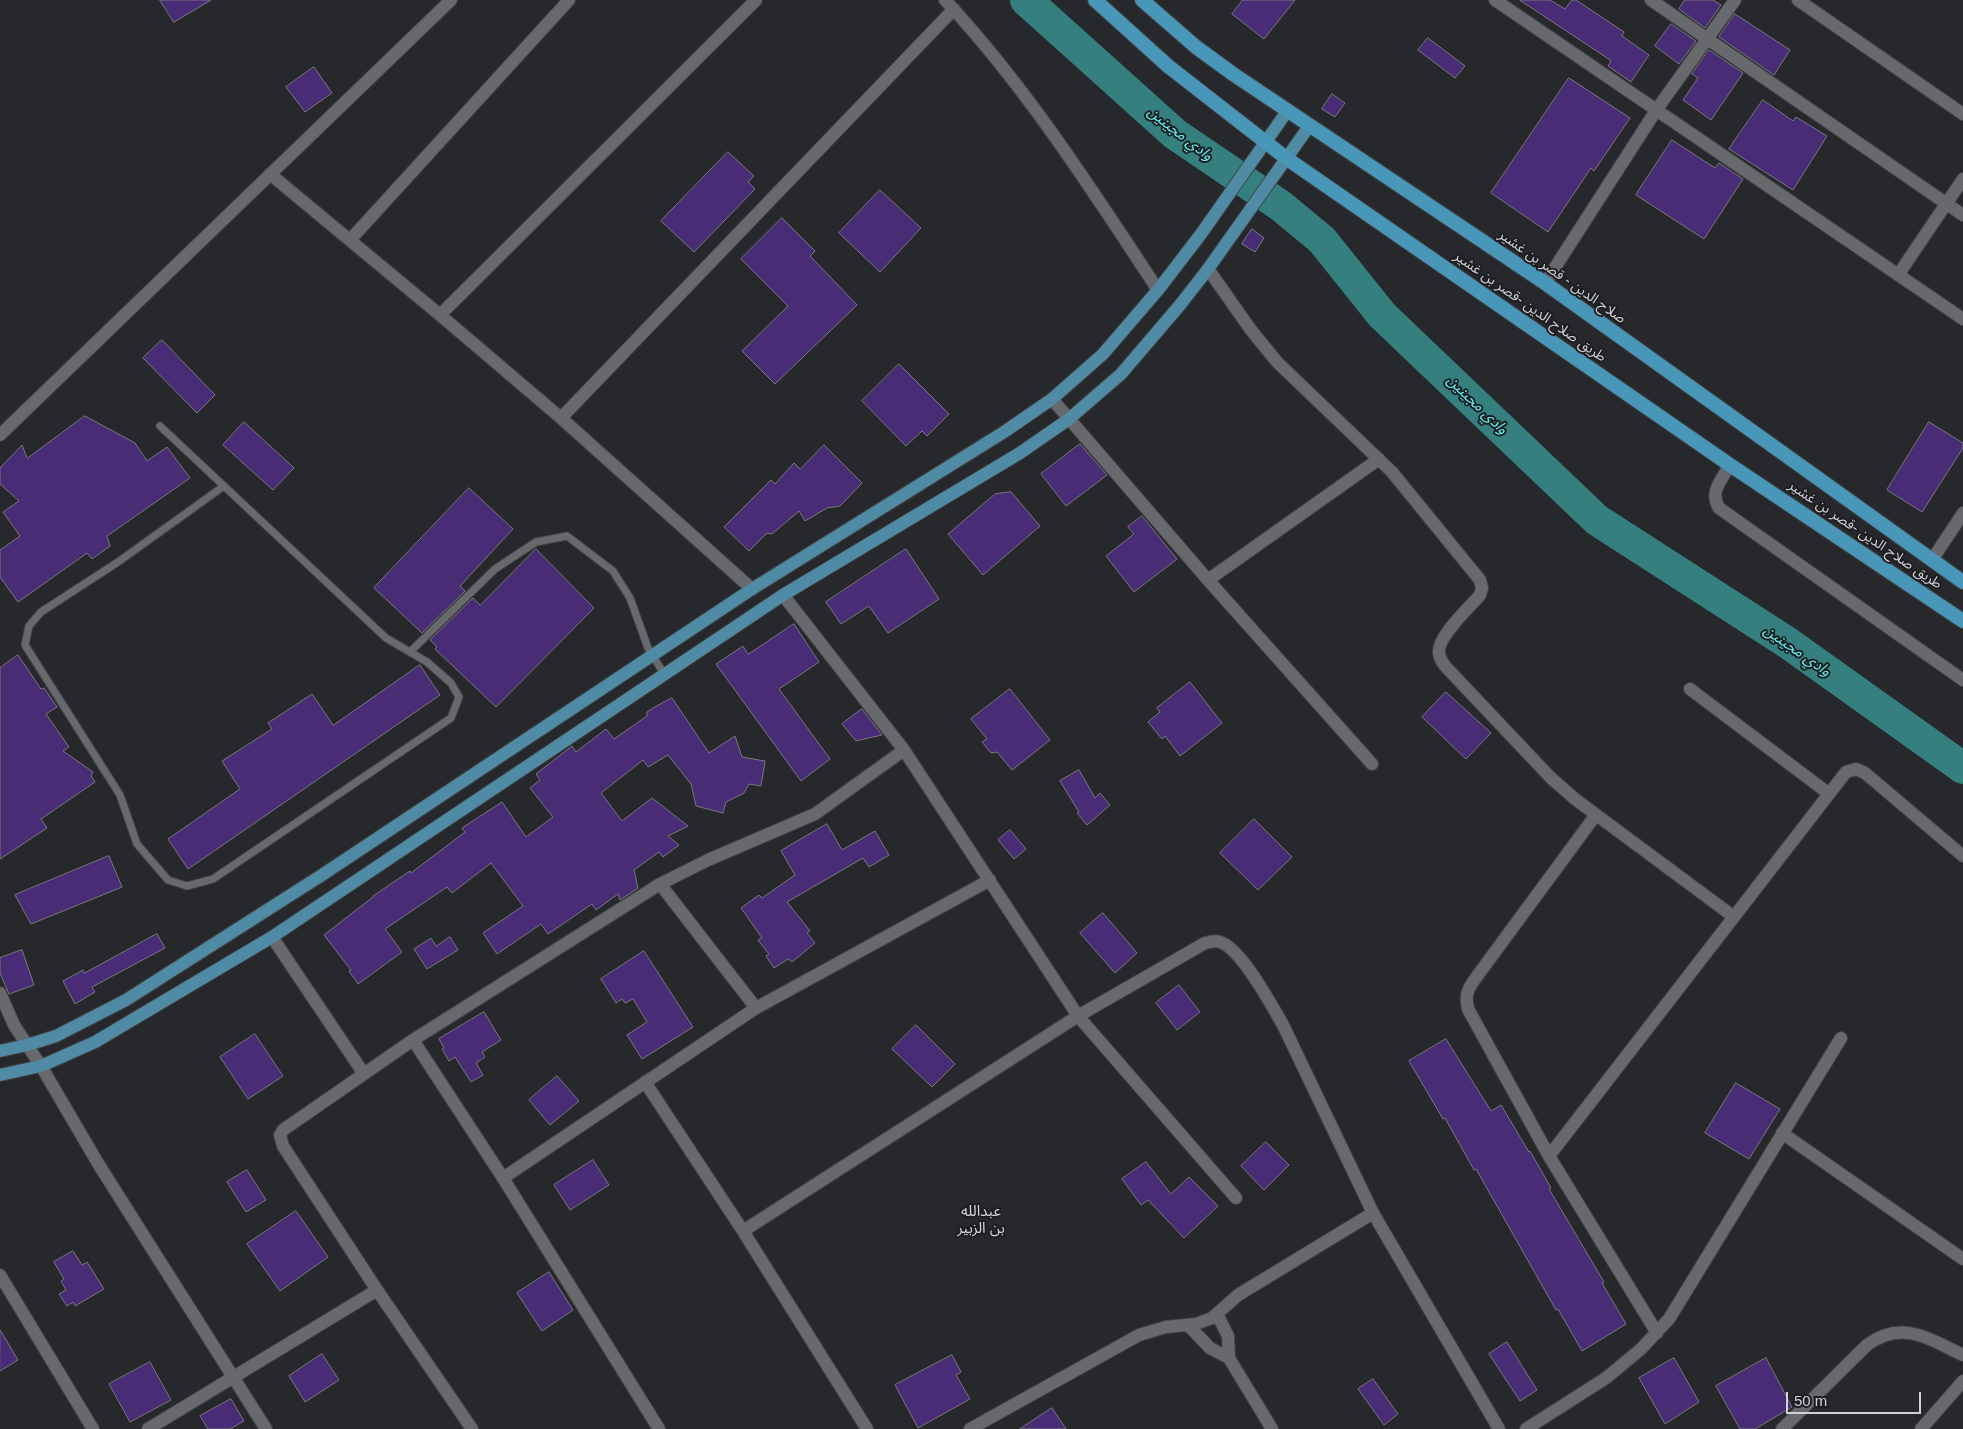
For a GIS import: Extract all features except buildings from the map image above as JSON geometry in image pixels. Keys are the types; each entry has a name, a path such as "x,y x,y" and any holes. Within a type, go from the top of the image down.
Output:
{"highway":[{"name":"طريق صلاح الدين -قصر بن غشير","path":"1095,0 1168,66 1286,158 1730,465 1963,621"},
{"name":"صلاح الدين - قصر بن غشير","path":"1142,0 1196,47 1234,74 1544,283 1963,582"}],"main road":[{"path":"0,1051 56,1036 126,1000 322,875 752,589 1004,432 1052,399 1102,354 1158,290 1201,234 1288,110"},
{"path":"0,1075 41,1066 94,1042 272,937 783,595 1020,453 1069,419 1121,374 1150,342 1208,269 1310,125"}],"street":[{"path":"0,435 451,0"},
{"path":"350,240 569,0"},
{"path":"440,315 756,0"},
{"path":"1495,0 1963,319"},
{"path":"1651,0 1963,216"},
{"path":"1544,283 1656,109 1735,0"},
{"path":"1798,0 1963,114"},
{"path":"561,418 950,4 996,59 1046,124 1158,290"},
{"path":"270,174 561,418 752,589"},
{"path":"1898,275 1963,179"},
{"path":"1208,269 1251,330 1277,362 1392,472 1480,580 1482,588 1480,595 1447,634 1440,646 1439,653 1445,666 1551,778 1595,816 1734,917"},
{"path":"1052,399 1208,580 1372,764"},
{"path":"1208,580 1379,460"},
{"path":"1730,465 1715,492 1719,508 1963,680"},
{"path":"1932,560 1963,513"},
{"path":"783,595 904,750 1078,1016 1236,1198"},
{"path":"1690,689 1828,793"},
{"path":"472,1429 377,1290 283,1146 280,1135 287,1126 413,1040 660,884 708,860 815,814 904,750"},
{"path":"1549,1156 1846,772 1861,770 1963,856"},
{"path":"1595,816 1475,979 1468,989 1466,999 1468,1009 1549,1156 1656,1334"},
{"path":"503,1178 756,1008 990,880"},
{"path":"660,884 756,1008"},
{"path":"272,937 364,1074"},
{"path":"743,1231 1078,1016 1205,943 1214,940 1222,942 1247,967 1283,1025 1373,1213 1499,1429"},
{"path":"0,993 14,1025 41,1066 99,1165 266,1429"},
{"path":"1526,1429 1606,1378 1656,1334 1679,1304 1841,1038"},
{"path":"413,1040 503,1178 659,1429"},
{"path":"645,1082 743,1231 867,1429"},
{"path":"1782,1133 1963,1259"},
{"path":"970,1429 989,1424 1139,1334 1166,1327 1204,1322 1217,1314 1238,1296 1373,1213"},
{"path":"0,1275 94,1429"},
{"path":"148,1429 377,1290"},
{"path":"1217,1314 1228,1336 1229,1358"},
{"path":"1188,1325 1206,1344 1229,1358 1272,1429"},
{"path":"1782,1429 1868,1346 1882,1336 1899,1332 1916,1334 1963,1355"},
{"path":"1921,1429 1963,1381"}],"lane":[{"path":"160,426 224,486 386,638 427,662 451,683 458,697 451,718 212,879 187,886 168,880 137,844 120,795 25,645 29,626 41,612 118,562 224,486"},
{"path":"410,652 495,569 536,542 567,536 613,571 630,598 651,655 664,674"}],"waterway":[{"name":"وادي مجينين","path":"1026,0 1175,134 1281,206 1322,240 1382,315 1597,520 1788,643 1963,768"}],"district":[{"name":"عبدالله بن الزبير","path":"981,1220"}]}
